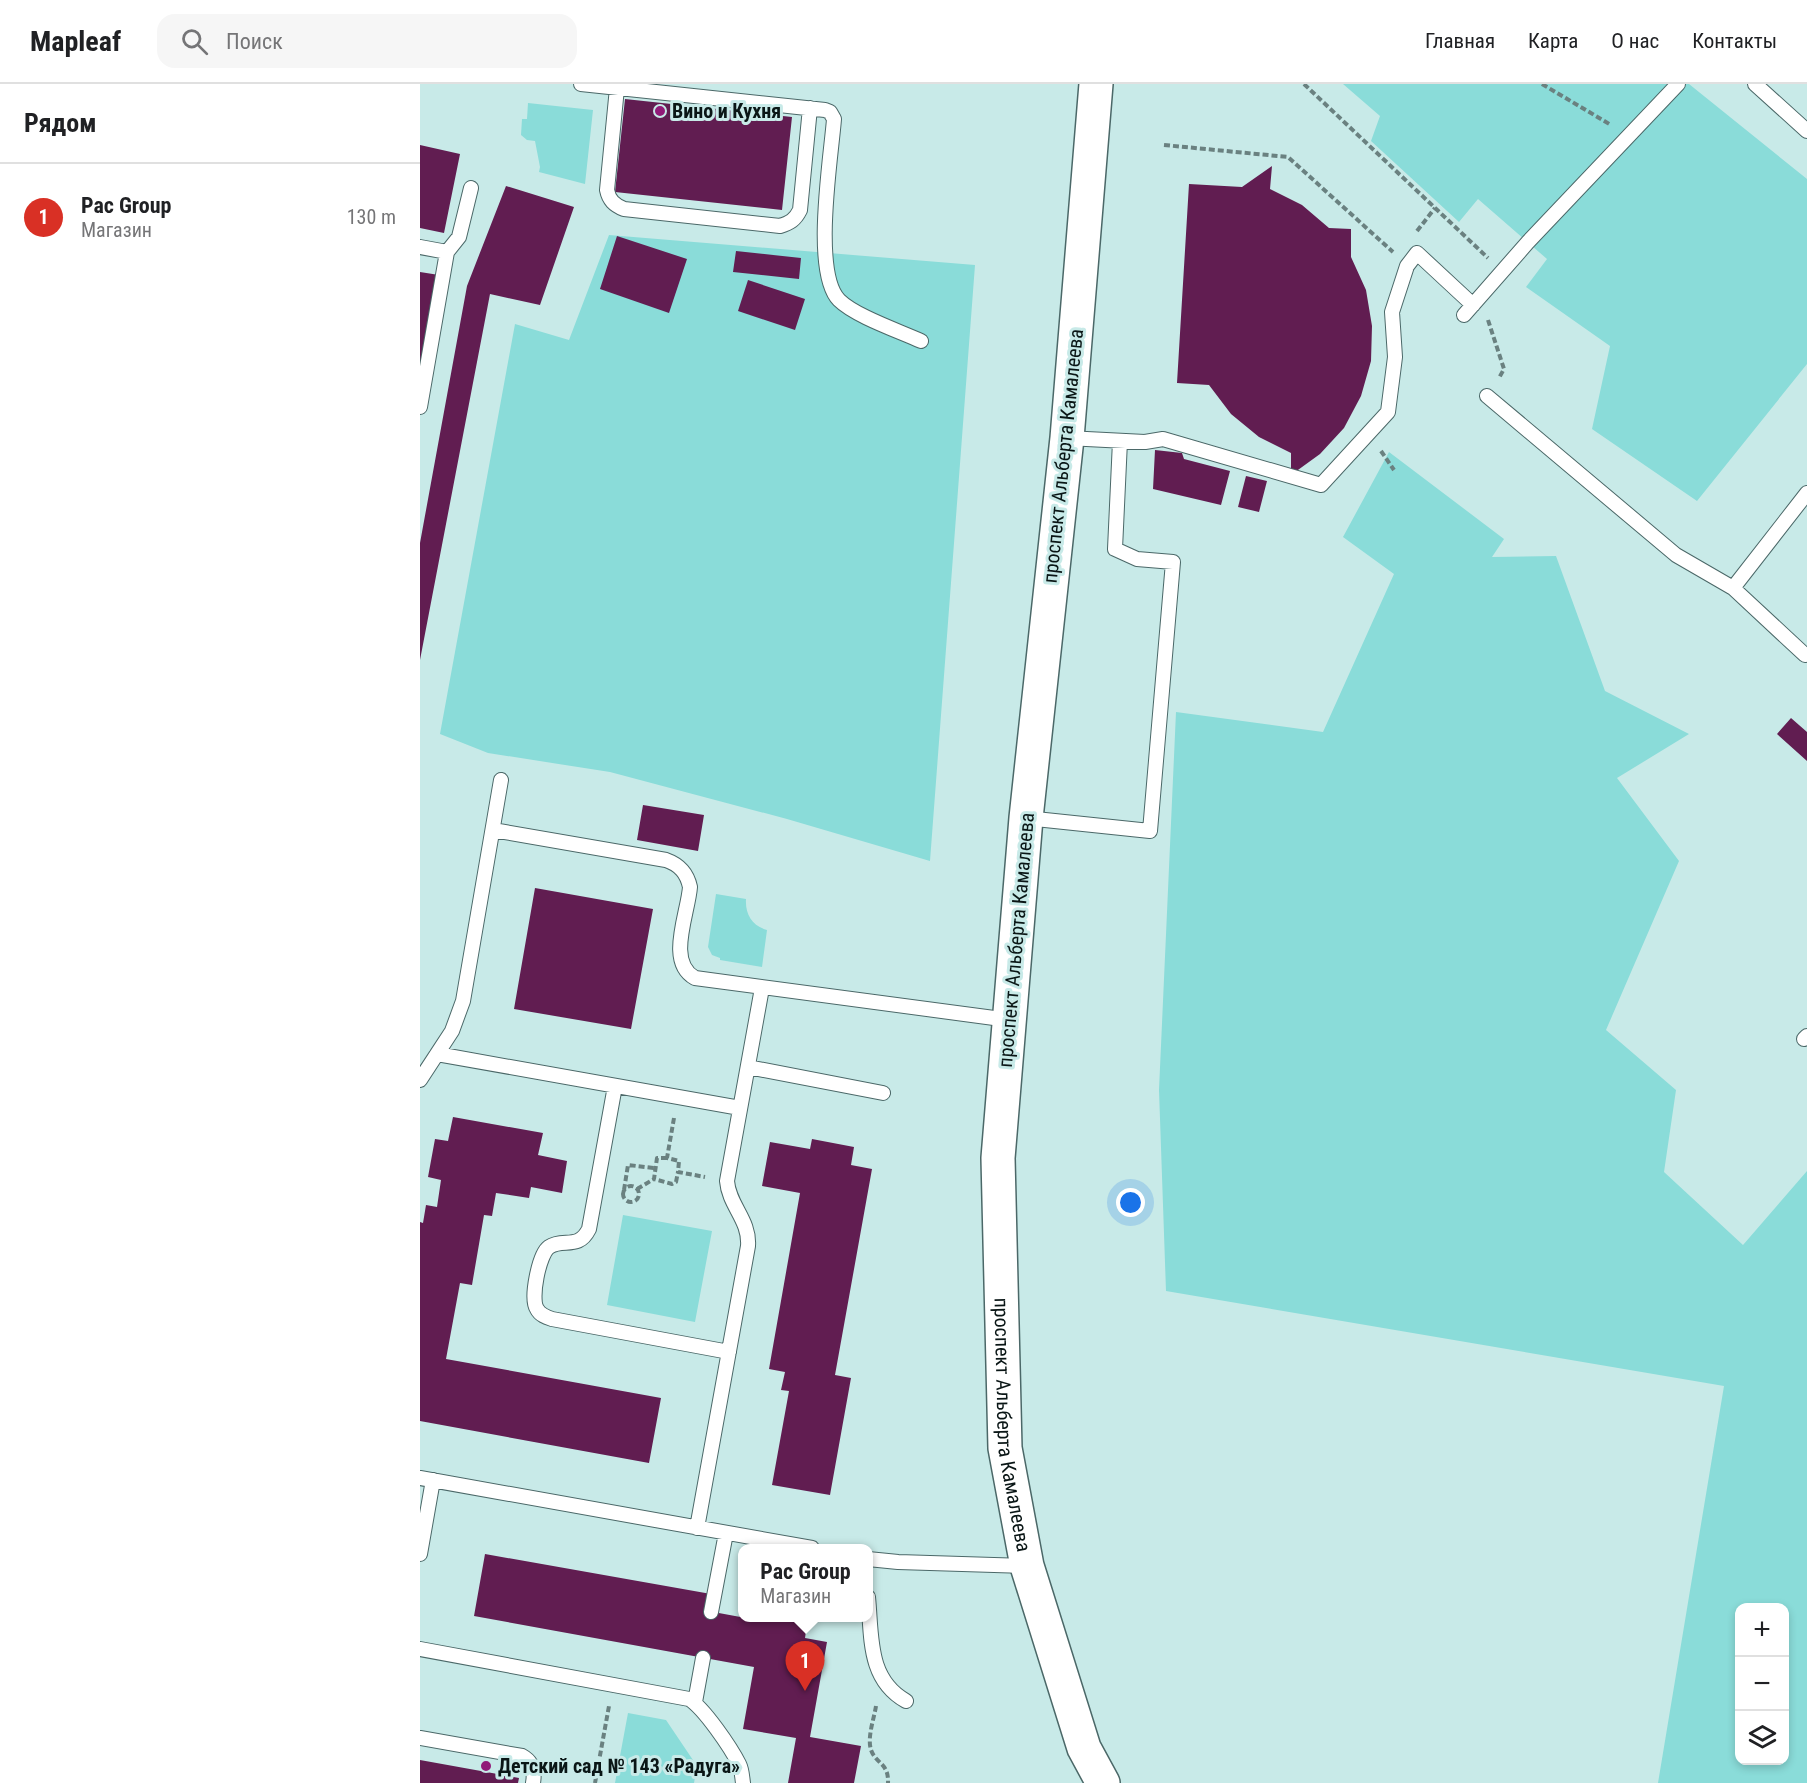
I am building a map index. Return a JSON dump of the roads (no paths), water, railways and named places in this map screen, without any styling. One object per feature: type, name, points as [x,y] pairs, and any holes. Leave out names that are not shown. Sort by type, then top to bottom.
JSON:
[{"type":"main road","name":"проспект Альберта Камалеева","points":[[1096,84],[1066,438],[1026,818],[998,1158],[1005,1448],[1028,1566],[1084,1748],[1103,1783]]},
{"type":"lane","points":[[581,84],[830,112],[834,119],[824,228],[829,283],[840,301],[858,312],[921,341]]},
{"type":"lane","points":[[1066,438],[1145,442],[1163,439],[1321,485],[1388,412],[1395,357],[1392,312],[1407,266],[1417,254],[1468,310],[1678,84]]},
{"type":"lane","points":[[1755,84],[1807,131]]},
{"type":"lane","points":[[617,88],[607,190],[616,206],[624,209],[780,226],[790,223],[800,210],[810,108]]},
{"type":"lane","points":[[420,407],[447,252],[459,237],[471,188]]},
{"type":"lane","points":[[420,247],[447,252]]},
{"type":"lane","points":[[1487,396],[1676,555],[1732,588],[1806,654]]},
{"type":"lane","points":[[1026,818],[1150,831],[1173,562],[1137,559],[1115,549],[1120,441]]},
{"type":"lane","points":[[1732,588],[1807,493]]},
{"type":"lane","points":[[420,1080],[452,1031],[463,1001],[501,780]]},
{"type":"lane","points":[[493,830],[674,863],[686,874],[690,887],[680,962],[691,976],[701,980],[1009,1020]]},
{"type":"lane","points":[[697,1528],[748,1237],[744,1220],[729,1196],[727,1181],[762,988]]},
{"type":"lane","points":[[437,1054],[740,1108]]},
{"type":"lane","points":[[748,1067],[883,1093]]},
{"type":"lane","points":[[615,1086],[589,1230],[578,1242],[554,1244],[541,1255],[534,1295],[536,1308],[545,1317],[552,1319],[729,1352]]},
{"type":"lane","points":[[420,1554],[427,1479],[789,1544]]},
{"type":"lane","points":[[711,1612],[726,1533]]},
{"type":"lane","points":[[873,1560],[1028,1566]]},
{"type":"lane","points":[[871,1622],[875,1662],[881,1679],[890,1690],[906,1701]]},
{"type":"lane","points":[[420,1649],[695,1702],[735,1758],[742,1773],[743,1783]]},
{"type":"lane","points":[[695,1702],[703,1658]]},
{"type":"lane","points":[[420,1738],[522,1756],[528,1759],[534,1769],[533,1783]]},
{"type":"place","name":"Вино и Кухня","points":[[660,111]]},
{"type":"place","name":"Pac Group","points":[[805,1691]]},
{"type":"place","name":"Детский сад № 143 «Радуга»","points":[[486,1766]]}]
